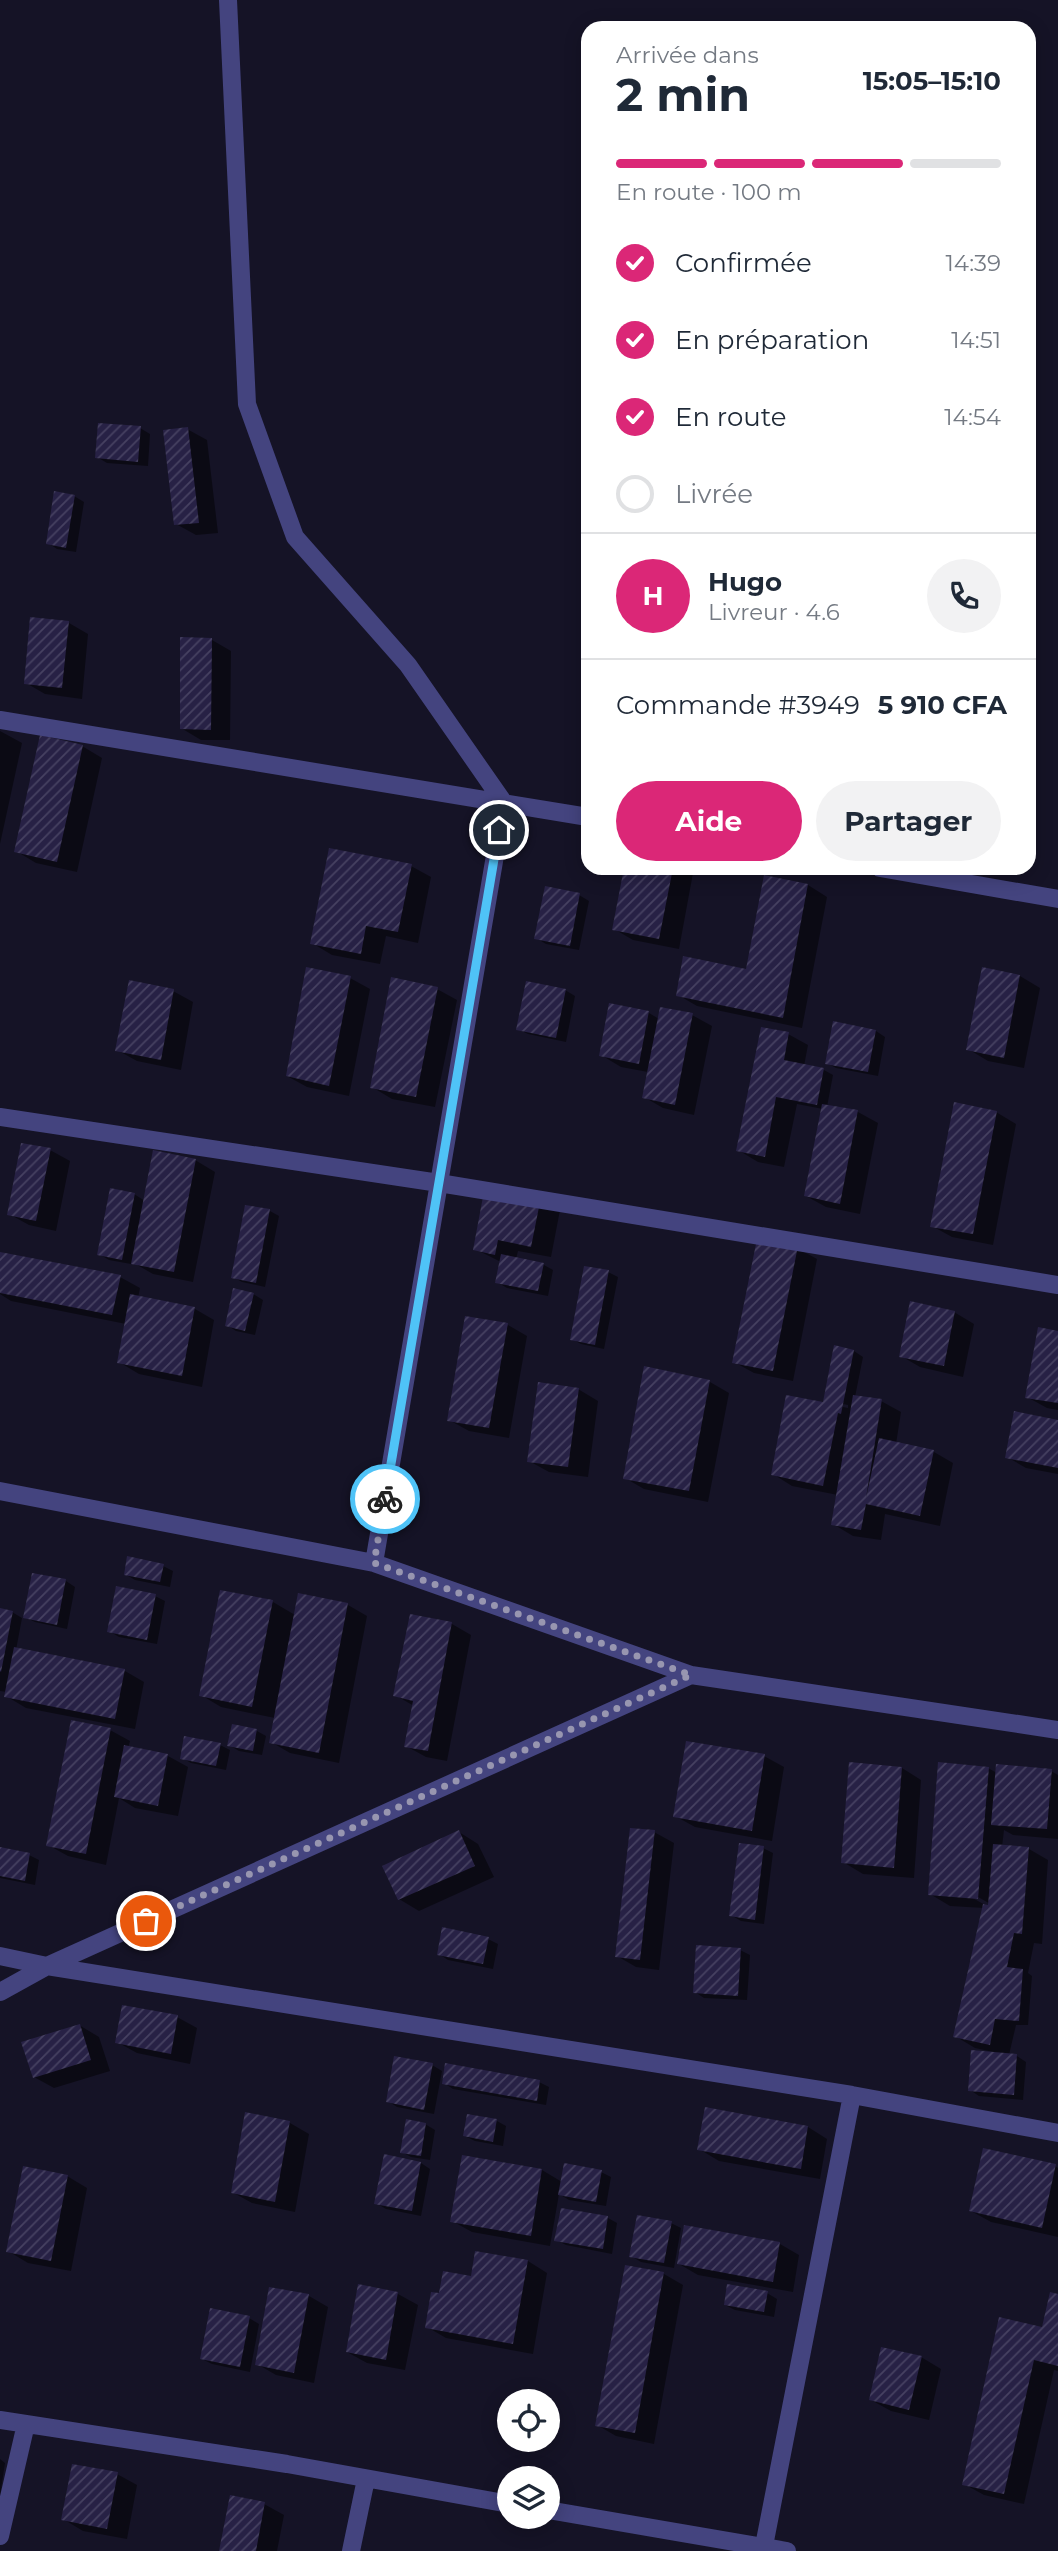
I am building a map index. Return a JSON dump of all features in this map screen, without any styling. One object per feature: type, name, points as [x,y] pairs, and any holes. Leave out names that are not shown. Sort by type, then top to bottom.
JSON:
[{"type":"street","points":[[228,0],[247,404],[295,537],[408,665],[504,803],[374,1563]]},
{"type":"street","points":[[0,720],[581,816]]},
{"type":"street","points":[[920,875],[1058,899]]},
{"type":"street","points":[[0,1117],[439,1183],[1058,1285]]},
{"type":"street","points":[[0,1491],[374,1563],[691,1675],[1058,1730]]},
{"type":"street","points":[[0,1992],[47,1966],[691,1675]]},
{"type":"street","points":[[0,1956],[47,1966],[852,2095],[1058,2133]]},
{"type":"street","points":[[764,2549],[852,2095]]},
{"type":"street","points":[[0,2420],[287,2464],[497,2502]]},
{"type":"street","points":[[0,2536],[26,2424]]},
{"type":"street","points":[[351,2551],[366,2479]]},
{"type":"street","points":[[560,2512],[787,2551]]},
{"type":"building","points":[[98,423],[141,426],[138,462],[95,458]]},
{"type":"building","points":[[188,427],[199,523],[174,525],[163,430]]},
{"type":"building","points":[[54,491],[75,495],[66,548],[46,544]]},
{"type":"building","points":[[30,617],[69,621],[62,688],[24,684]]},
{"type":"building","points":[[180,637],[212,638],[211,730],[180,729]]},
{"type":"building","points":[[40,735],[83,745],[57,862],[14,852]]},
{"type":"building","points":[[329,848],[412,864],[398,932],[366,926],[361,954],[310,944]]},
{"type":"building","points":[[623,875],[672,875],[659,939],[612,930]]},
{"type":"building","points":[[764,875],[808,884],[783,1018],[676,996],[683,956],[746,969]]},
{"type":"building","points":[[545,886],[580,893],[570,946],[534,939]]},
{"type":"building","points":[[306,967],[351,976],[329,1086],[286,1076]]},
{"type":"building","points":[[982,967],[1020,975],[1004,1058],[966,1050]]},
{"type":"building","points":[[391,977],[438,987],[416,1097],[370,1088]]},
{"type":"building","points":[[129,980],[174,989],[161,1060],[115,1051]]},
{"type":"building","points":[[526,981],[566,989],[556,1038],[516,1030]]},
{"type":"building","points":[[609,1003],[649,1011],[639,1064],[599,1056]]},
{"type":"building","points":[[660,1007],[693,1013],[675,1105],[642,1098]]},
{"type":"building","points":[[833,1021],[876,1030],[868,1072],[825,1064]]},
{"type":"building","points":[[761,1027],[789,1032],[784,1060],[824,1068],[817,1105],[776,1097],[765,1157],[736,1151]]},
{"type":"building","points":[[954,1102],[997,1111],[973,1234],[930,1227]]},
{"type":"building","points":[[822,1104],[858,1110],[840,1204],[804,1196]]},
{"type":"building","points":[[21,1143],[51,1148],[36,1221],[7,1215]]},
{"type":"building","points":[[153,1150],[196,1159],[174,1272],[131,1264]]},
{"type":"building","points":[[485,1186],[541,1197],[531,1247],[498,1240],[495,1255],[473,1250]]},
{"type":"building","points":[[110,1188],[135,1193],[122,1260],[97,1255]]},
{"type":"building","points":[[245,1205],[270,1209],[256,1283],[231,1278]]},
{"type":"building","points":[[757,1239],[798,1246],[773,1371],[732,1363]]},
{"type":"building","points":[[0,1252],[121,1275],[112,1315],[0,1293]]},
{"type":"building","points":[[501,1254],[544,1263],[538,1291],[495,1283]]},
{"type":"building","points":[[584,1266],[609,1270],[595,1345],[570,1340]]},
{"type":"building","points":[[233,1288],[254,1293],[245,1331],[225,1326]]},
{"type":"building","points":[[130,1294],[195,1307],[182,1376],[117,1363]]},
{"type":"building","points":[[910,1301],[955,1311],[944,1366],[899,1357]]},
{"type":"building","points":[[465,1316],[508,1323],[489,1428],[447,1421]]},
{"type":"building","points":[[1038,1327],[1058,1331],[1058,1403],[1025,1398]]},
{"type":"building","points":[[834,1345],[854,1350],[823,1486],[771,1475],[786,1395],[823,1402]]},
{"type":"building","points":[[644,1366],[710,1380],[689,1491],[623,1479]]},
{"type":"building","points":[[538,1382],[579,1388],[568,1467],[527,1462]]},
{"type":"building","points":[[853,1395],[882,1399],[866,1498],[879,1438],[934,1450],[920,1516],[866,1504],[861,1530],[831,1525]]},
{"type":"building","points":[[1014,1411],[1058,1420],[1058,1468],[1005,1458]]},
{"type":"building","points":[[127,1556],[164,1564],[160,1582],[124,1575]]},
{"type":"building","points":[[32,1573],[66,1579],[57,1625],[23,1618]]},
{"type":"building","points":[[116,1586],[156,1594],[147,1640],[107,1632]]},
{"type":"building","points":[[220,1590],[273,1600],[252,1707],[199,1696]]},
{"type":"building","points":[[298,1593],[348,1603],[319,1753],[269,1743]]},
{"type":"building","points":[[0,1608],[13,1611],[1,1672],[0,1671]]},
{"type":"building","points":[[410,1614],[452,1622],[428,1751],[404,1747],[413,1701],[393,1696]]},
{"type":"building","points":[[14,1647],[125,1669],[115,1719],[4,1697]]},
{"type":"building","points":[[71,1720],[111,1728],[86,1854],[46,1846]]},
{"type":"building","points":[[232,1724],[257,1729],[253,1751],[227,1746]]},
{"type":"building","points":[[184,1736],[221,1743],[216,1766],[180,1759]]},
{"type":"building","points":[[686,1741],[765,1754],[752,1831],[673,1817]]},
{"type":"building","points":[[124,1745],[168,1754],[158,1806],[114,1797]]},
{"type":"building","points":[[849,1762],[902,1767],[894,1868],[841,1863]]},
{"type":"building","points":[[938,1762],[989,1767],[978,1899],[928,1895]]},
{"type":"building","points":[[996,1764],[1052,1769],[1047,1829],[991,1825]]},
{"type":"building","points":[[630,1828],[655,1830],[640,1960],[615,1957]]},
{"type":"building","points":[[459,1830],[475,1866],[398,1900],[382,1866]]},
{"type":"building","points":[[739,1843],[764,1846],[755,1920],[729,1916]]},
{"type":"building","points":[[993,1844],[1029,1847],[1022,1934],[1014,1933],[1007,1967],[1023,1969],[1019,2021],[995,2019],[990,2045],[953,2037],[983,1904],[988,1905]]},
{"type":"building","points":[[0,1847],[30,1853],[25,1881],[0,1876]]},
{"type":"building","points":[[442,1927],[489,1937],[483,1964],[437,1955]]},
{"type":"building","points":[[696,1945],[741,1948],[738,1996],[693,1993]]},
{"type":"building","points":[[122,2005],[178,2015],[171,2054],[115,2043]]},
{"type":"building","points":[[80,2024],[91,2060],[33,2078],[21,2042]]},
{"type":"building","points":[[971,2050],[1017,2054],[1014,2095],[968,2091]]},
{"type":"building","points":[[394,2056],[433,2063],[424,2110],[386,2102]]},
{"type":"building","points":[[445,2063],[540,2080],[537,2101],[442,2084]]},
{"type":"building","points":[[705,2107],[808,2126],[801,2169],[697,2150]]},
{"type":"building","points":[[245,2112],[290,2121],[275,2202],[231,2193]]},
{"type":"building","points":[[467,2114],[497,2119],[493,2142],[463,2136]]},
{"type":"building","points":[[406,2119],[426,2123],[421,2156],[400,2153]]},
{"type":"building","points":[[983,2148],[1056,2164],[1042,2228],[969,2211]]},
{"type":"building","points":[[384,2154],[421,2162],[412,2211],[374,2204]]},
{"type":"building","points":[[462,2155],[542,2169],[531,2236],[450,2222]]},
{"type":"building","points":[[564,2163],[602,2170],[596,2202],[558,2195]]},
{"type":"building","points":[[23,2166],[68,2175],[51,2261],[6,2252]]},
{"type":"building","points":[[561,2208],[608,2216],[603,2249],[554,2241]]},
{"type":"building","points":[[637,2215],[672,2221],[664,2263],[629,2257]]},
{"type":"building","points":[[684,2225],[780,2242],[773,2282],[677,2264]]},
{"type":"building","points":[[475,2251],[528,2260],[513,2344],[425,2328],[431,2292],[439,2293],[443,2271],[471,2276]]},
{"type":"building","points":[[625,2265],[664,2272],[635,2433],[595,2426]]},
{"type":"building","points":[[358,2284],[398,2292],[386,2360],[346,2352]]},
{"type":"building","points":[[727,2284],[768,2291],[764,2312],[724,2305]]},
{"type":"building","points":[[269,2287],[309,2294],[294,2373],[255,2365]]},
{"type":"building","points":[[1050,2292],[1058,2294],[1058,2366],[1034,2360],[1004,2494],[962,2485],[999,2317],[1042,2327]]},
{"type":"building","points":[[210,2308],[250,2316],[240,2367],[200,2359]]},
{"type":"building","points":[[881,2347],[922,2356],[909,2410],[869,2400]]},
{"type":"building","points":[[72,2464],[118,2472],[107,2529],[61,2520]]},
{"type":"building","points":[[230,2495],[265,2502],[256,2551],[219,2551]]},
{"type":"way so far","points":[[146,1921],[691,1675],[374,1563],[385,1499]]},
{"type":"route","points":[[385,1499],[499,830]]}]
